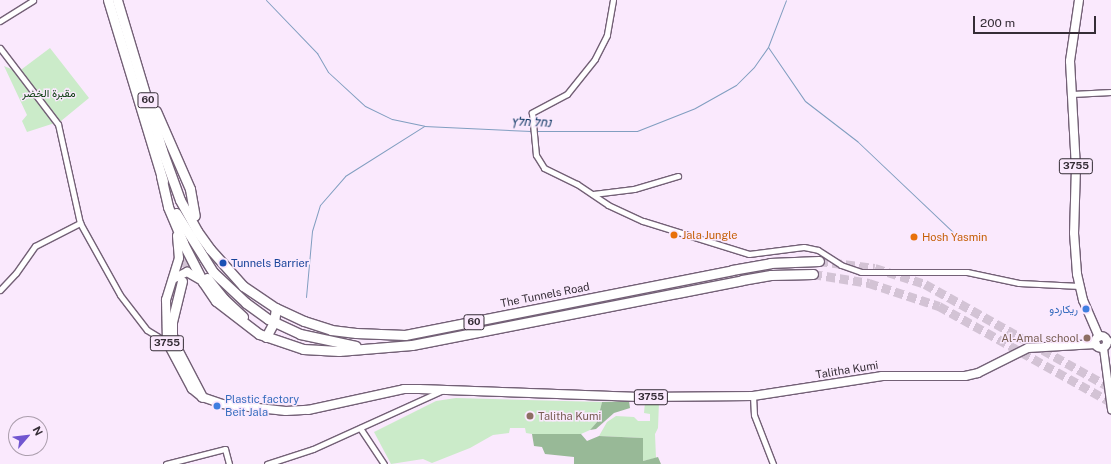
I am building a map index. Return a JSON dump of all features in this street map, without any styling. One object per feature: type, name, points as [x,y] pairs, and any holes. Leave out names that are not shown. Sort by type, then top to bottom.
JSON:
[{"type":"highway","name":"60","points":[[108,0],[168,203],[183,243],[203,282],[224,308],[240,322],[272,324],[308,336],[366,348]]},
{"type":"highway","name":"60","points":[[117,0],[134,52],[162,150],[180,200],[213,263],[272,324]]},
{"type":"highway","points":[[134,52],[169,144],[190,189],[195,216]]},
{"type":"highway","name":"60","points":[[161,176],[188,235],[213,272],[246,304],[272,324]]},
{"type":"highway","name":"60","points":[[168,203],[200,262],[210,275],[242,308],[307,344],[351,350],[366,348],[393,348],[451,338],[771,275],[813,274]]},
{"type":"highway","name":"The Tunnels Road","points":[[272,324],[295,327],[320,333],[381,336],[442,328],[770,263],[819,261]]},
{"type":"highway","points":[[182,281],[172,322],[172,335],[176,347],[202,397]]},
{"type":"main road","name":"3755","points":[[1079,0],[1071,46],[1076,175],[1074,233],[1083,300],[1103,342]]},
{"type":"main road","name":"3755","points":[[168,203],[180,250],[172,280]]},
{"type":"main road","points":[[172,280],[187,272],[194,274],[203,282]]},
{"type":"main road","name":"Talitha Kumi","points":[[172,280],[166,300],[167,342],[188,383],[202,397],[222,404],[286,411],[308,410],[404,389],[444,389],[640,397],[753,396],[882,376],[965,376],[978,373],[1028,348],[1103,342]]},
{"type":"street","points":[[0,21],[33,0]]},
{"type":"street","points":[[613,0],[607,35],[595,60],[567,94],[532,113],[534,144],[540,164],[551,172],[593,194],[608,205],[656,226],[691,235],[749,254],[804,247],[818,250],[841,265],[861,272],[967,272],[1014,282],[1080,286]]},
{"type":"street","points":[[0,48],[58,124],[80,223],[120,295],[136,317],[153,335],[167,342]]},
{"type":"street","points":[[1072,94],[1111,92]]},
{"type":"street","points":[[593,194],[634,189],[678,176]]},
{"type":"street","points":[[0,290],[16,273],[36,246],[80,223]]},
{"type":"street","points":[[1103,342],[1111,409]]},
{"type":"street","points":[[267,464],[313,449],[444,389]]},
{"type":"street","points":[[753,396],[754,415],[773,464]]},
{"type":"street","points":[[360,428],[384,464]]},
{"type":"street","points":[[166,464],[225,449],[229,464]]},
{"type":"green space","name":"مقبرة الخضر","points":[[50,48],[89,98],[61,121],[27,132],[22,121],[27,115],[4,66],[18,72]]},
{"type":"green space","points":[[456,398],[602,402],[597,422],[590,430],[581,434],[532,434],[526,433],[525,428],[510,428],[509,433],[493,435],[470,448],[432,463],[423,459],[391,464],[374,432],[436,401]]},
{"type":"green space","points":[[629,401],[630,408],[614,413],[596,429],[590,430],[597,422],[602,402]]},
{"type":"green space","points":[[645,402],[659,402],[658,428],[655,434],[656,458],[643,461],[643,438],[599,436],[607,422],[616,416],[634,417],[638,421],[650,421],[650,414],[644,413]]},
{"type":"green space","points":[[532,434],[581,434],[587,441],[599,436],[643,438],[643,461],[658,457],[661,464],[574,464],[574,457],[545,454],[542,447],[534,446]]},
{"type":"waterway","name":"נחל חלץ","points":[[266,0],[317,53],[328,72],[365,106],[392,119],[424,126],[531,131]]},
{"type":"waterway","name":"נחל חלץ","points":[[536,131],[637,131],[695,108],[736,85],[754,67],[768,47],[786,0]]},
{"type":"waterway","points":[[768,47],[805,101],[857,141],[953,232]]},
{"type":"waterway","points":[[306,297],[312,231],[320,205],[345,176],[424,126]]},
{"type":"tunnel","points":[[183,280],[194,234]]},
{"type":"tunnel","points":[[819,261],[875,268],[925,284],[1111,388]]},
{"type":"tunnel","points":[[813,274],[869,283],[939,306],[1111,402]]},
{"type":"place","name":"Jala Jungle","points":[[674,235]]},
{"type":"place","name":"Hosh Yasmin","points":[[914,237]]},
{"type":"place","name":"Tunnels Barrier","points":[[223,263]]},
{"type":"place","name":"ريكاردو","points":[[1086,309]]},
{"type":"place","name":"Al-Amal school","points":[[1087,338]]},
{"type":"place","name":"Plastic factory Beit Jala","points":[[217,406]]},
{"type":"place","name":"Talitha Kumi","points":[[530,416]]}]
